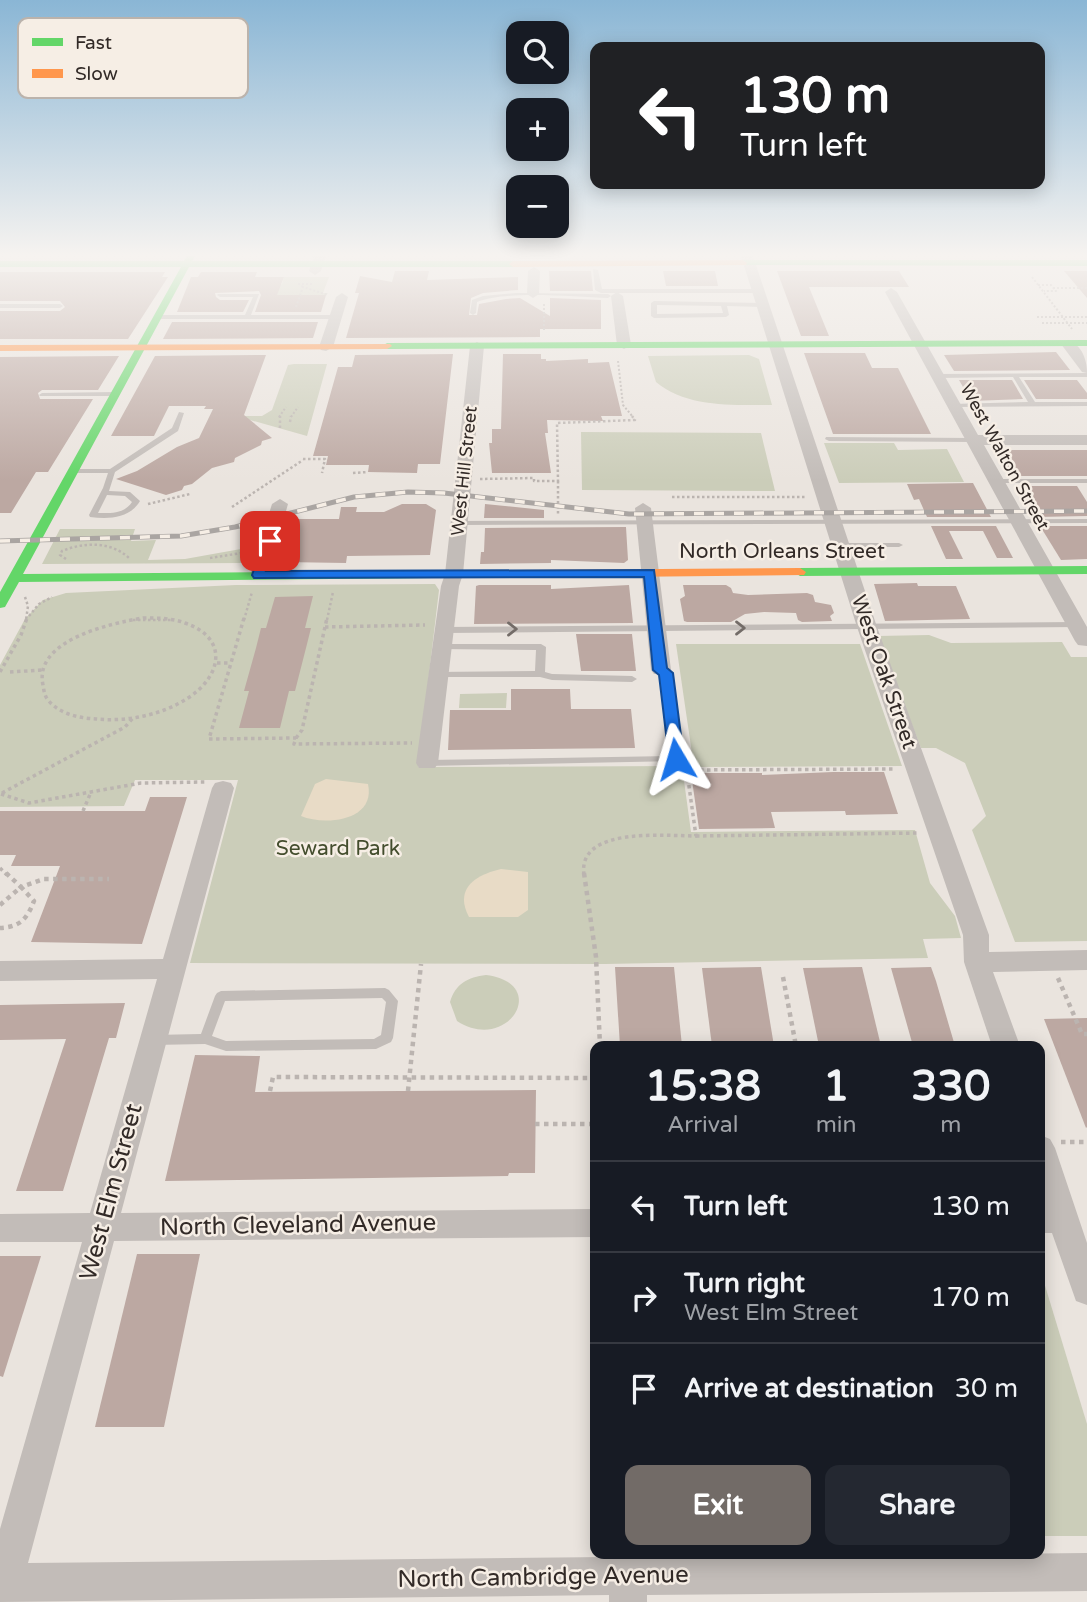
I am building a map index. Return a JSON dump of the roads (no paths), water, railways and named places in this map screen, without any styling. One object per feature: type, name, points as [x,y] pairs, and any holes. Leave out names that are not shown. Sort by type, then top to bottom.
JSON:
[{"type":"main road","points":[[0,604],[150,331]]},
{"type":"main road","points":[[0,348],[477,346],[621,350],[1078,341]]},
{"type":"main road","name":"North Orleans Street","points":[[14,578],[256,581],[454,574],[1087,570]]},
{"type":"street","points":[[326,346],[331,331]]},
{"type":"street","points":[[620,331],[621,350]]},
{"type":"street","name":"West Oak Street","points":[[771,331],[867,627],[976,935],[977,962],[1004,1041]]},
{"type":"street","name":"West Walton Street","points":[[913,331],[1086,641]]},
{"type":"street","points":[[1078,341],[1087,369]]},
{"type":"street","name":"West Hill Street","points":[[427,763],[438,674],[437,634],[454,574],[477,346]]},
{"type":"street","points":[[973,440],[1087,440]]},
{"type":"street","points":[[256,581],[280,504]]},
{"type":"street","points":[[644,516],[660,670]]},
{"type":"street","name":"West Elm Street","points":[[1,1587],[223,788]]},
{"type":"street","points":[[977,962],[1087,960]]},
{"type":"street","points":[[0,971],[172,969]]},
{"type":"street","points":[[1049,1145],[1051,1218],[1087,1290]]},
{"type":"street","name":"North Cleveland Avenue","points":[[0,1228],[590,1223]]},
{"type":"street","name":"North Cambridge Avenue","points":[[1,1587],[159,1591],[627,1577],[1087,1572]]},
{"type":"lane","points":[[937,376],[1087,375]]},
{"type":"lane","points":[[1015,376],[1033,405]]},
{"type":"lane","points":[[43,395],[115,394]]},
{"type":"lane","points":[[954,405],[1087,404]]},
{"type":"lane","points":[[73,471],[112,471],[175,429],[181,413]]},
{"type":"lane","points":[[829,439],[973,440]]},
{"type":"lane","points":[[105,493],[127,494],[136,501],[131,509],[123,513],[93,515],[105,493],[112,471]]},
{"type":"lane","points":[[996,481],[1087,481]]},
{"type":"lane","points":[[459,523],[558,523],[644,516],[834,523],[1087,521]]},
{"type":"lane","points":[[841,545],[900,545]]},
{"type":"lane","points":[[437,634],[655,628],[1076,625]]},
{"type":"lane","points":[[437,634],[541,648],[540,674]]},
{"type":"lane","points":[[427,763],[682,759],[666,673],[660,670]]},
{"type":"lane","points":[[438,674],[540,674],[552,677],[632,679]]},
{"type":"lane","points":[[153,1040],[205,1039],[226,1046],[376,1044],[387,1038],[392,1001],[385,993],[221,996],[205,1039]]},
{"type":"railway","points":[[0,541],[181,536],[235,527],[354,497],[408,492],[444,493],[629,514],[1087,511]]},
{"type":"park label","name":"Seward Park","points":[[338,848]]}]
